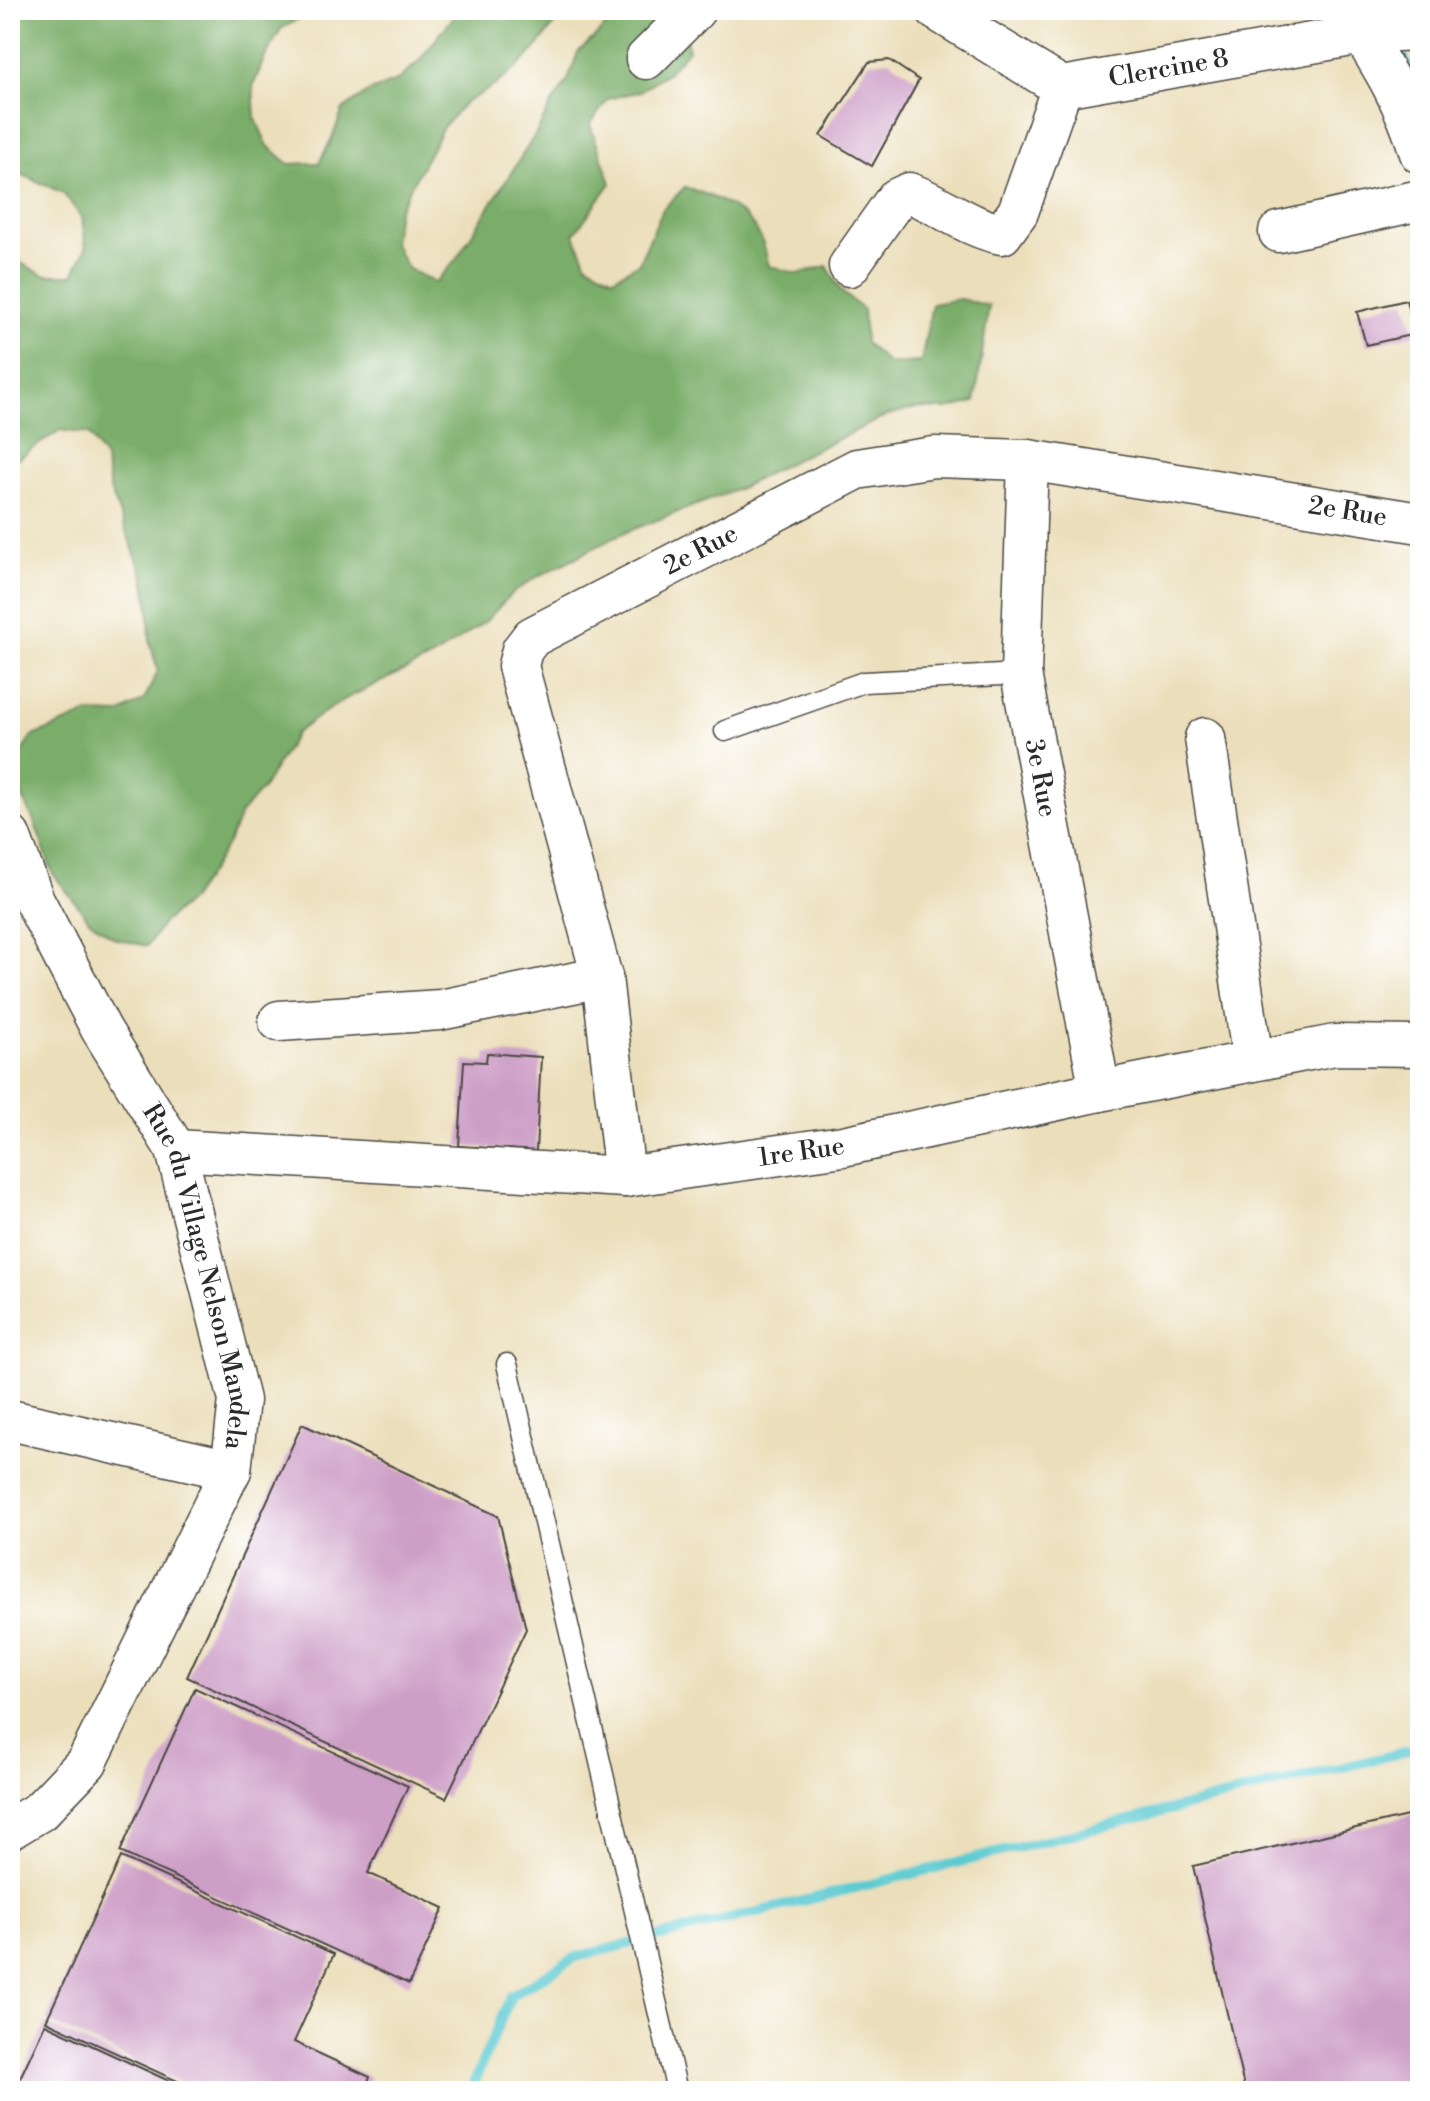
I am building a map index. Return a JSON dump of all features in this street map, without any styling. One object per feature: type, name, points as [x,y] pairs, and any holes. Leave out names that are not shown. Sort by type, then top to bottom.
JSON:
[{"type":"street","points":[[646,59],[695,10]]},
{"type":"street","points":[[849,266],[896,199],[909,193],[985,231],[1002,234],[1018,212],[1062,87],[936,10]]},
{"type":"street","points":[[1383,27],[1392,86],[1420,153]]},
{"type":"street","name":"Clercine 8","points":[[1062,87],[1383,27]]},
{"type":"street","points":[[1279,232],[1420,200]]},
{"type":"street","name":"2e Rue","points":[[625,1177],[602,977],[518,666],[522,650],[532,637],[857,469],[934,457],[1028,460],[1420,523]]},
{"type":"street","name":"3e Rue","points":[[1028,460],[1021,674],[1100,1091]]},
{"type":"street","points":[[1205,738],[1253,1061]]},
{"type":"street","name":"Rue du Village Nelson Mandela","points":[[10,836],[34,900],[101,1029],[176,1150],[239,1400],[231,1470],[87,1762],[40,1811],[10,1829]]},
{"type":"street","points":[[279,1021],[440,1010],[602,977]]},
{"type":"street","name":"1re Rue","points":[[176,1150],[625,1177],[843,1146],[1335,1045],[1420,1046]]},
{"type":"street","points":[[10,1420],[231,1470]]},
{"type":"lane","points":[[725,731],[864,682],[1021,674]]},
{"type":"lane","points":[[507,1364],[677,2091]]},
{"type":"green space","points":[[10,10],[347,10],[340,14],[307,14],[281,29],[253,86],[255,117],[267,145],[289,164],[319,163],[343,110],[368,92],[397,81],[418,62],[459,10],[564,10],[520,65],[494,86],[465,103],[443,127],[398,210],[393,242],[407,268],[435,283],[455,261],[537,132],[568,80],[578,52],[619,10],[651,11],[679,20],[689,49],[667,73],[640,91],[608,99],[590,125],[611,183],[574,234],[587,264],[613,278],[639,263],[663,209],[685,187],[727,204],[745,217],[761,238],[769,266],[798,274],[827,266],[841,291],[863,310],[865,343],[889,364],[921,362],[932,304],[960,299],[989,306],[975,402],[947,409],[917,408],[889,415],[740,488],[621,534],[535,578],[510,595],[486,621],[433,657],[349,697],[296,733],[263,788],[241,813],[228,843],[191,899],[164,922],[147,946],[116,939],[90,921],[53,874],[20,792],[16,762],[31,737],[89,713],[119,714],[144,700],[158,671],[150,642],[144,577],[110,490],[105,459],[89,434],[60,430],[10,464],[10,257],[43,275],[73,275],[86,248],[82,218],[63,193],[10,169]]},
{"type":"building","points":[[889,60],[919,80],[872,166],[821,136],[869,62]]},
{"type":"building","points":[[1406,300],[1415,334],[1366,345],[1357,312]]},
{"type":"building","points":[[487,1053],[541,1057],[536,1151],[459,1146],[464,1061],[486,1062]]},
{"type":"building","points":[[302,1424],[498,1516],[526,1629],[446,1798],[187,1677]]},
{"type":"building","points":[[195,1688],[408,1786],[368,1873],[444,1908],[409,1984],[120,1852]]},
{"type":"building","points":[[1420,1813],[1420,2091],[1245,2091],[1193,1866]]},
{"type":"building","points":[[121,1857],[334,1954],[294,2042],[370,2077],[364,2091],[199,2091],[46,2021]]},
{"type":"building","points":[[45,2024],[191,2091],[14,2091]]},
{"type":"waterway","points":[[1395,40],[1420,91]]},
{"type":"waterway","points":[[470,2091],[511,1996],[576,1957],[1420,1748]]}]
